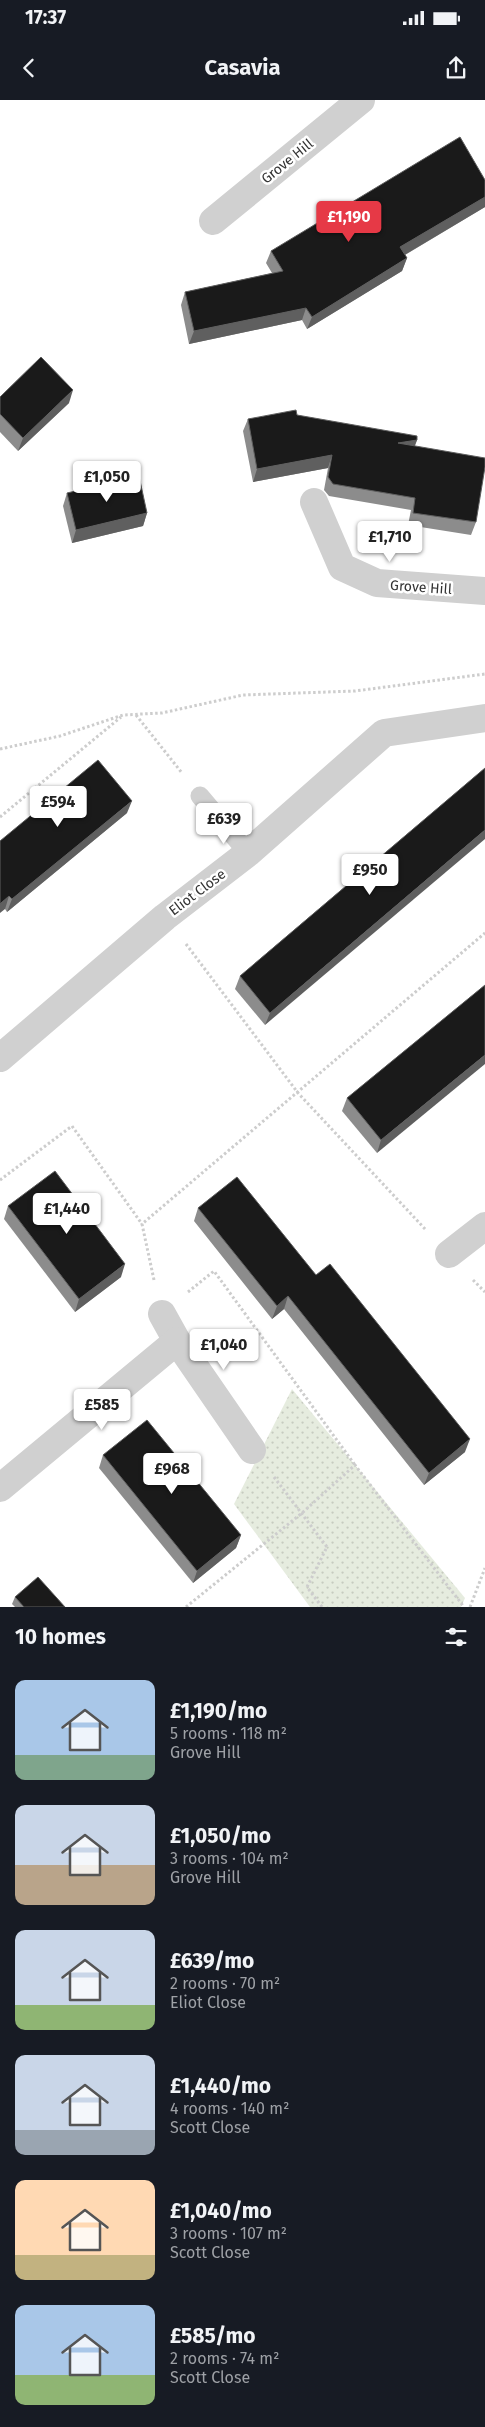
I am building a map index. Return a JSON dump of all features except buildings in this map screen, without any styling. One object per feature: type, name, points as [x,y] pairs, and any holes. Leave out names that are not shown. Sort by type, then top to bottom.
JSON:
[{"type":"street","name":"Grove Hill","points":[[213,221],[361,100]]},
{"type":"street","name":"Grove Hill","points":[[314,502],[342,568],[376,583],[485,591]]},
{"type":"street","name":"Eliot Close","points":[[0,1058],[165,917],[248,854],[384,733],[485,718]]},
{"type":"street","points":[[449,1254],[485,1226]]},
{"type":"street","points":[[162,1314],[177,1341],[252,1450]]},
{"type":"street","points":[[0,1488],[177,1341]]},
{"type":"lane","points":[[200,796],[248,854]]},
{"type":"path","points":[[0,750],[60,736],[123,715],[162,713],[243,696],[355,690],[485,674]]},
{"type":"path","points":[[136,714],[200,796]]},
{"type":"path","points":[[0,818],[123,715]]},
{"type":"path","points":[[165,917],[298,1093],[485,1292]]},
{"type":"path","points":[[142,1224],[485,933]]},
{"type":"path","points":[[0,1180],[72,1126],[142,1224],[162,1314],[214,1271],[355,1465],[464,1607]]},
{"type":"path","points":[[252,1450],[302,1512],[326,1547],[307,1587],[322,1607]]},
{"type":"path","points":[[186,1607],[302,1512],[355,1465]]},
{"type":"path","points":[[470,1607],[485,1568]]},
{"type":"shaded area","points":[[292,1389],[465,1598],[461,1607],[310,1607],[234,1504]]}]
